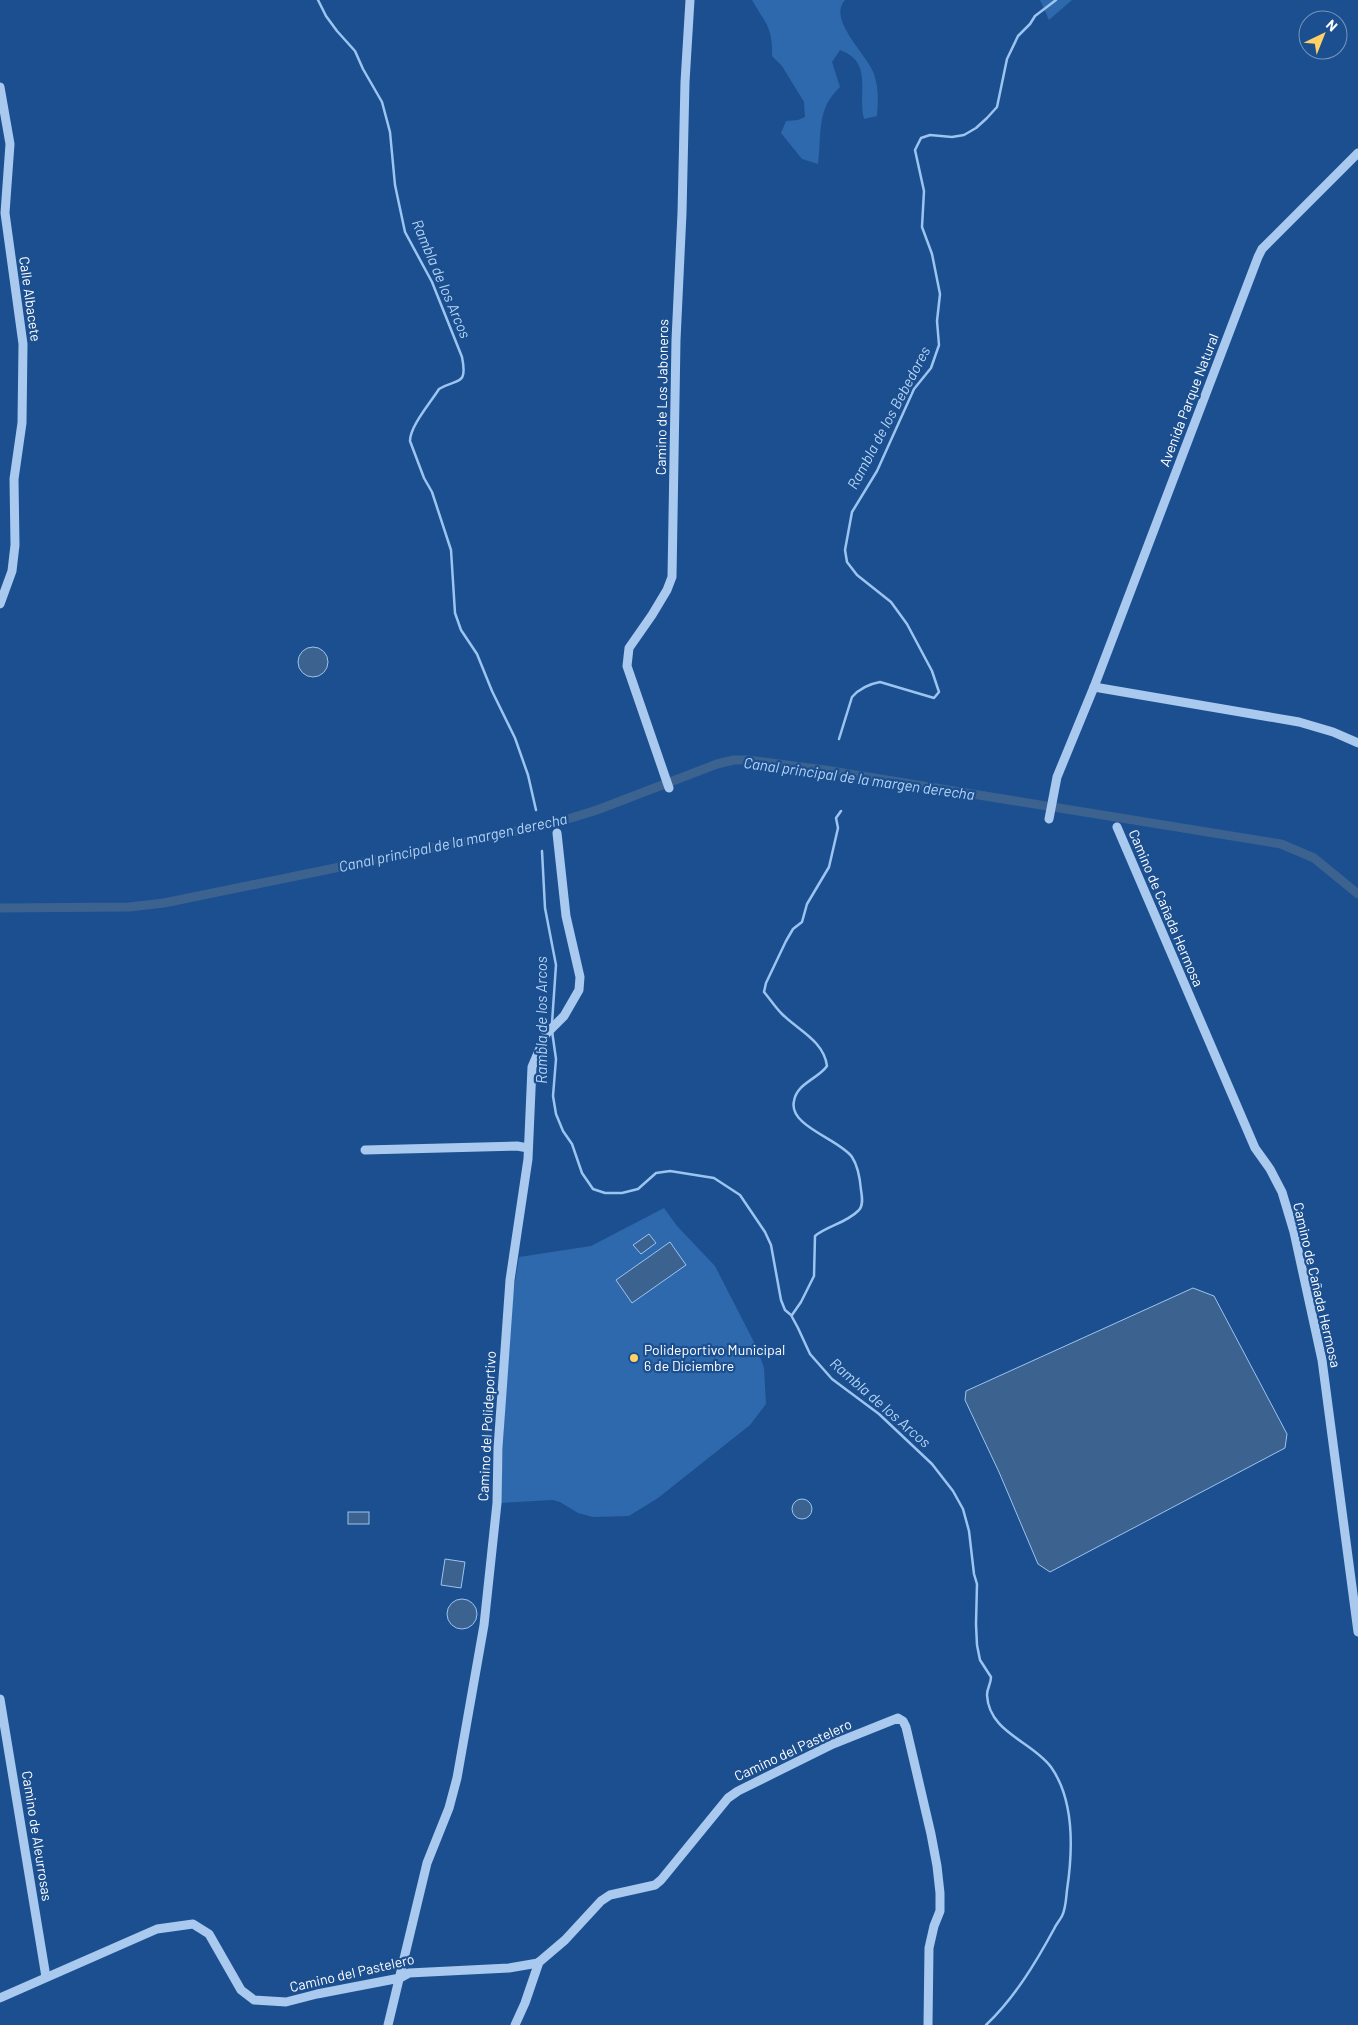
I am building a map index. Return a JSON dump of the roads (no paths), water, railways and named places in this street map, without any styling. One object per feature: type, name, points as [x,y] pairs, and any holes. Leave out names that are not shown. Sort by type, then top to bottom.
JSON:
[{"type":"street","name":"Camino de Los Jaboneros","points":[[669,788],[627,666],[629,648],[667,590],[672,577],[676,340],[682,213],[685,82],[690,0]]},
{"type":"street","name":"Calle Albacete","points":[[0,87],[10,144],[5,213],[23,344],[22,424],[14,479],[12,571],[0,604]]},
{"type":"street","name":"Avenida Parque Natural","points":[[1049,817],[1057,777],[1094,687],[1258,257],[1262,249],[1358,153]]},
{"type":"street","points":[[1094,687],[1299,722],[1333,732],[1358,743]]},
{"type":"street","name":"Camino de Cañada Hermosa","points":[[1116,827],[1255,1148],[1270,1169],[1282,1192],[1294,1232],[1322,1360],[1358,1632]]},
{"type":"street","name":"Camino del Polideportivo","points":[[388,2025],[426,1863],[449,1808],[457,1778],[462,1740],[484,1625],[497,1503],[498,1448],[510,1280],[528,1148],[531,1118],[531,1078],[534,1062],[546,1034],[564,1016],[580,990],[580,977],[566,916],[557,833]]},
{"type":"street","points":[[365,1150],[518,1146],[528,1148]]},
{"type":"street","name":"Camino de Aleurrosas","points":[[0,1699],[46,1977]]},
{"type":"street","name":"Camino del Pastelero","points":[[0,1998],[157,1930],[193,1924],[209,1934],[241,1990],[254,2000],[286,2002],[400,1978],[409,1973],[509,1968],[539,1962],[549,1955],[601,1901],[610,1895],[656,1884],[661,1880],[728,1798],[738,1791],[833,1744],[898,1718],[903,1721],[906,1727],[938,1866],[940,1912],[934,1926],[929,1948],[928,2025]]},
{"type":"street","points":[[515,2025],[528,1996],[539,1962]]},
{"type":"waterway","name":"Rambla de los Arcos","points":[[318,0],[326,16],[355,51],[382,102],[390,132],[395,185],[405,232],[432,282],[462,357],[462,377],[439,389],[413,428],[410,441],[424,478],[432,492],[451,550],[455,613],[461,630],[477,654],[492,691],[515,738],[528,775],[536,810]]},
{"type":"waterway","name":"Rambla de los Bebedores","points":[[839,739],[852,697],[868,686],[880,682],[934,698],[939,692],[932,671],[907,624],[891,602],[857,575],[847,562],[845,550],[852,512],[877,471],[914,389],[931,368],[939,345],[937,321],[940,294],[932,254],[922,227],[924,191],[915,150],[921,138],[930,135],[952,137],[964,135],[976,128],[987,118],[997,107],[1007,59],[1018,36],[1035,16],[1056,0]]},
{"type":"waterway","name":"Canal principal de la margen derecha","points":[[0,908],[129,907],[164,903],[555,823],[597,810],[717,764],[734,760],[748,760],[825,770],[1281,844],[1314,858],[1358,894]]},
{"type":"waterway","name":"Rambla de los Bebedores","points":[[792,1315],[814,1276],[815,1236],[853,1215],[860,1209],[862,1198],[858,1172],[852,1157],[846,1150],[806,1125],[794,1110],[794,1101],[799,1090],[827,1066],[825,1057],[816,1043],[788,1020],[764,992],[766,983],[786,941],[793,929],[802,922],[807,904],[829,867],[838,828],[836,818],[841,811]]},
{"type":"waterway","name":"Rambla de los Arcos","points":[[542,851],[545,908],[556,965],[552,1023]]},
{"type":"waterway","name":"Rambla de los Arcos","points":[[552,1031],[556,1059],[553,1096],[556,1114],[563,1131],[572,1144],[582,1173],[593,1189],[605,1193],[622,1193],[638,1189],[656,1173],[670,1171],[714,1178],[740,1195],[765,1232],[771,1245],[781,1300],[785,1310],[791,1315],[798,1328],[810,1354],[832,1379],[879,1414],[932,1464],[953,1491],[963,1509],[969,1531],[977,1584],[977,1645],[980,1660],[991,1677],[987,1695],[990,1708],[995,1719],[1003,1728],[1043,1758],[1059,1780],[1068,1810],[1071,1842],[1066,1903],[1061,1918],[1024,1980],[986,2025]]},
{"type":"place","name":"Polideportivo Municipal 6 de Diciembre","points":[[634,1358]]}]
